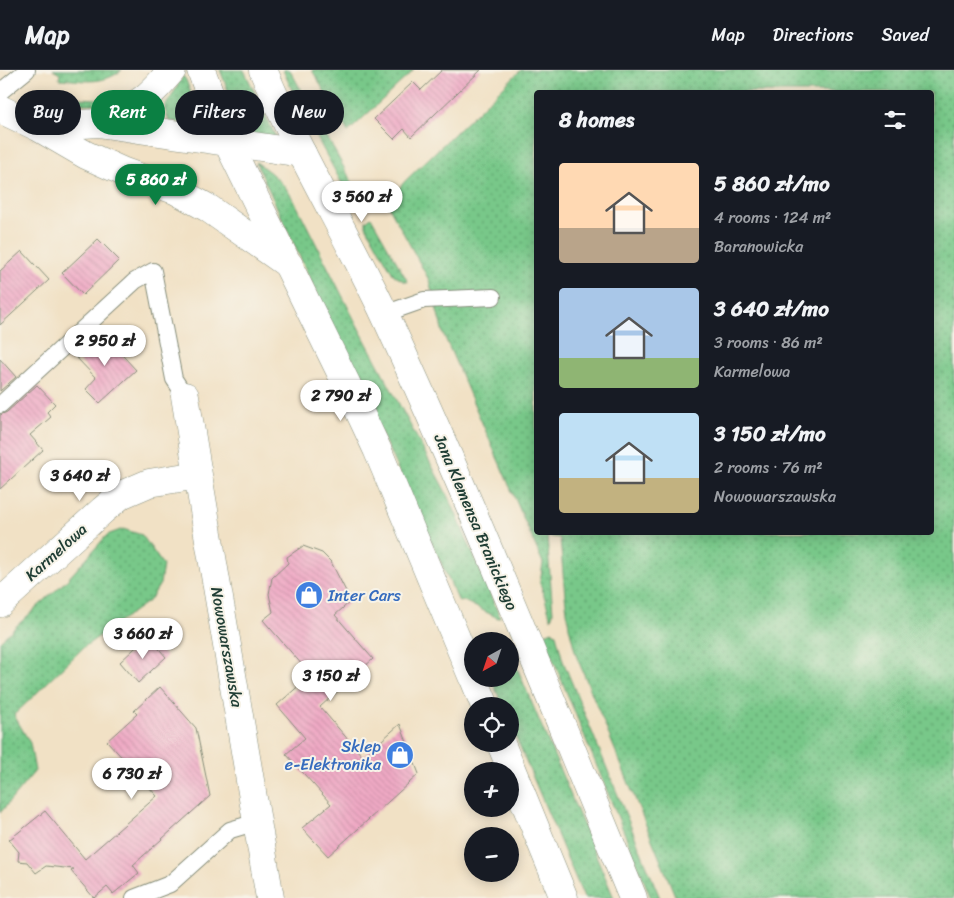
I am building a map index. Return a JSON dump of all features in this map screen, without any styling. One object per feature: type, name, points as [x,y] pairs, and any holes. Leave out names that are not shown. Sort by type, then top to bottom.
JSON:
[{"type":"main road","points":[[154,90],[172,70]]},
{"type":"main road","points":[[201,70],[228,143],[377,449],[464,656]]},
{"type":"main road","points":[[263,70],[302,153],[384,314]]},
{"type":"main road","points":[[0,109],[15,116]]},
{"type":"main road","points":[[165,133],[302,153]]},
{"type":"main road","points":[[52,135],[86,155],[124,172],[174,190],[208,208],[288,265]]},
{"type":"main road","name":"Jana Klemensa Branickiego","points":[[384,314],[462,488],[633,898]]},
{"type":"main road","name":"Nowowarszawska","points":[[185,396],[270,898]]},
{"type":"main road","name":"Karmelowa","points":[[0,603],[121,495],[149,483],[198,475]]},
{"type":"main road","points":[[504,752],[564,898]]},
{"type":"lane","points":[[0,92],[27,70]]},
{"type":"lane","points":[[0,405],[135,281],[153,271],[174,379],[185,396]]},
{"type":"lane","points":[[384,314],[424,300],[493,297]]},
{"type":"lane","points":[[134,898],[170,884],[230,830],[257,822]]},
{"type":"green space","points":[[53,70],[122,70],[107,78],[84,81],[59,79],[60,74]]},
{"type":"green space","points":[[220,70],[244,70],[253,90],[228,90]]},
{"type":"green space","points":[[283,70],[290,70],[301,90],[292,90]]},
{"type":"green space","points":[[312,70],[414,70],[348,132],[344,125],[344,90],[324,90]]},
{"type":"green space","points":[[521,70],[954,70],[954,898],[676,898],[576,655],[569,627],[560,538],[547,536],[553,613],[551,619],[540,582],[543,563],[443,333],[429,280],[387,203],[405,181]]},
{"type":"green space","points":[[183,76],[190,90],[175,90]]},
{"type":"green space","points":[[175,91],[175,122],[169,121],[165,110],[165,106]]},
{"type":"green space","points":[[81,98],[91,99],[91,104],[81,104]]},
{"type":"green space","points":[[264,112],[274,135],[279,144],[255,135],[264,135]]},
{"type":"green space","points":[[316,135],[326,135],[363,202],[358,206],[353,204]]},
{"type":"green space","points":[[256,162],[280,181],[297,206],[354,319],[450,500],[500,617],[498,618],[464,601],[459,602]]},
{"type":"green space","points":[[371,217],[408,282],[393,274],[366,226],[366,221]]},
{"type":"green space","points":[[123,529],[142,535],[163,565],[160,584],[150,600],[84,647],[14,715],[30,743],[35,771],[0,813],[0,641],[67,580],[107,535]]},
{"type":"green space","points":[[552,631],[556,634],[563,661],[660,898],[651,898],[543,635]]},
{"type":"green space","points":[[519,672],[614,898],[584,898],[519,744],[519,697],[499,697],[495,688],[519,688]]},
{"type":"building","points":[[442,70],[481,70],[411,137],[404,129],[394,139],[374,119],[413,82],[421,90]]},
{"type":"building","points":[[98,239],[119,260],[83,295],[62,273]]},
{"type":"building","points":[[22,251],[49,280],[0,325],[0,271]]},
{"type":"building","points":[[101,332],[136,370],[100,403],[86,389],[96,378],[75,356]]},
{"type":"building","points":[[0,359],[16,377],[0,391]]},
{"type":"building","points":[[37,385],[55,404],[47,412],[51,417],[30,435],[43,450],[0,489],[0,415],[7,412]]},
{"type":"building","points":[[303,546],[322,553],[331,562],[351,601],[335,615],[373,659],[320,707],[363,757],[400,724],[419,774],[328,856],[302,828],[331,804],[286,754],[305,738],[277,705],[311,675],[263,620],[273,612],[269,594],[272,578],[288,563],[287,557]]},
{"type":"building","points":[[148,636],[166,657],[138,683],[120,662]]},
{"type":"building","points":[[160,687],[196,728],[210,796],[133,865],[139,873],[113,894],[107,887],[94,898],[71,871],[74,869],[46,866],[36,873],[27,862],[18,861],[19,852],[9,840],[45,811],[85,859],[157,796],[107,741],[137,714],[134,711]]},
{"type":"place","name":"Inter Cars","points":[[309,595]]},
{"type":"place","name":"Sklep e-Elektronika","points":[[400,755]]}]
